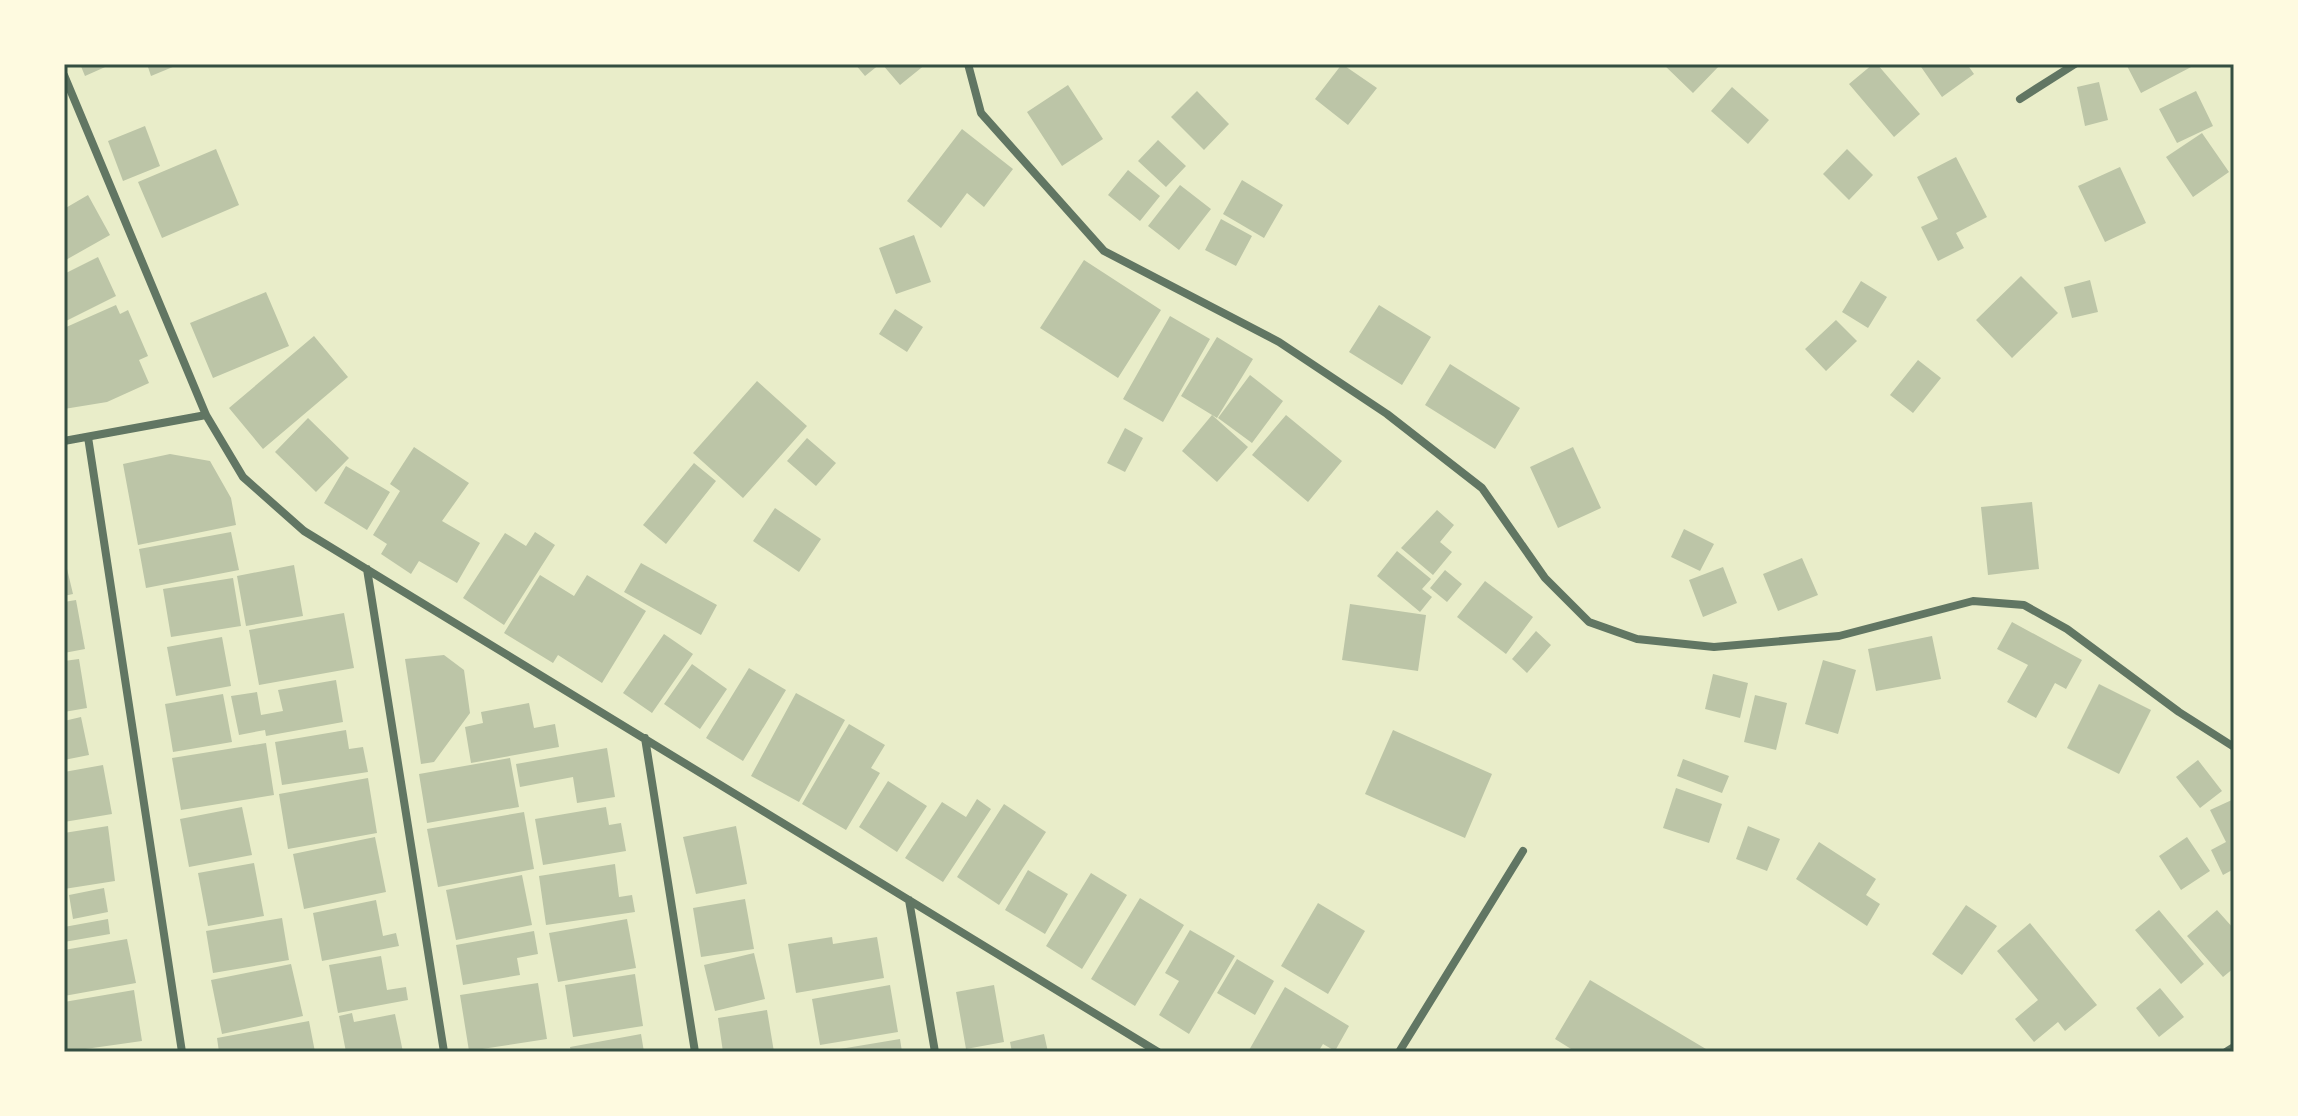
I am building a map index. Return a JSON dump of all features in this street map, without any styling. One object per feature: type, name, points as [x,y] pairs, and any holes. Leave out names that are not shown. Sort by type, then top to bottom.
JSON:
[{"type":"street","points":[[968,64],[981,113],[1104,251],[1279,342],[1387,414],[1482,488],[1545,578],[1589,622],[1637,639],[1714,647],[1839,636],[1973,601],[2024,605],[2067,629],[2179,712],[2234,747]]},
{"type":"street","points":[[2020,99],[2075,64]]},
{"type":"street","points":[[64,75],[206,415],[243,477],[304,531],[1158,1052]]},
{"type":"street","points":[[64,441],[206,415]]},
{"type":"street","points":[[88,437],[182,1052]]},
{"type":"street","points":[[367,569],[444,1052]]},
{"type":"street","points":[[645,738],[695,1052]]},
{"type":"street","points":[[1399,1052],[1523,851]]},
{"type":"street","points":[[909,900],[935,1052]]},
{"type":"street","points":[[2226,1052],[2234,1047]]},
{"type":"building","points":[[80,64],[112,64],[85,76]]},
{"type":"building","points":[[147,64],[180,64],[151,76]]},
{"type":"building","points":[[855,64],[880,64],[865,76]]},
{"type":"building","points":[[882,64],[926,64],[900,85]]},
{"type":"building","points":[[1342,64],[1377,88],[1348,125],[1315,99]]},
{"type":"building","points":[[1663,64],[1721,64],[1693,93]]},
{"type":"building","points":[[1877,64],[1920,114],[1894,137],[1849,84]]},
{"type":"building","points":[[1919,64],[1967,64],[1974,74],[1942,97]]},
{"type":"building","points":[[2126,64],[2197,64],[2141,93]]},
{"type":"building","points":[[2099,82],[2108,120],[2085,126],[2077,87]]},
{"type":"building","points":[[1068,85],[1103,139],[1062,166],[1027,112]]},
{"type":"building","points":[[1732,87],[1769,120],[1748,144],[1711,111]]},
{"type":"building","points":[[1197,91],[1229,124],[1204,150],[1171,117]]},
{"type":"building","points":[[2196,91],[2213,126],[2177,143],[2159,109]]},
{"type":"building","points":[[145,126],[160,166],[123,181],[108,141]]},
{"type":"building","points":[[962,129],[1013,169],[984,207],[967,193],[941,228],[907,201]]},
{"type":"building","points":[[2202,133],[2229,172],[2193,197],[2166,157]]},
{"type":"building","points":[[1158,140],[1186,166],[1166,187],[1138,161]]},
{"type":"building","points":[[216,149],[239,205],[162,238],[138,182]]},
{"type":"building","points":[[1847,149],[1873,175],[1849,200],[1823,174]]},
{"type":"building","points":[[1956,157],[1987,217],[1956,233],[1964,248],[1938,261],[1921,227],[1938,219],[1917,177]]},
{"type":"building","points":[[2120,167],[2146,223],[2105,242],[2078,186]]},
{"type":"building","points":[[1128,170],[1160,196],[1140,221],[1108,195]]},
{"type":"building","points":[[1242,180],[1283,205],[1264,238],[1223,214]]},
{"type":"building","points":[[1180,185],[1211,209],[1179,250],[1148,226]]},
{"type":"building","points":[[88,195],[110,235],[64,261],[64,209]]},
{"type":"building","points":[[1221,219],[1252,236],[1236,266],[1205,250]]},
{"type":"building","points":[[914,235],[931,282],[896,294],[879,248]]},
{"type":"building","points":[[98,257],[116,296],[64,322],[64,274]]},
{"type":"building","points":[[1084,260],[1161,310],[1118,378],[1040,328]]},
{"type":"building","points":[[2021,276],[2058,313],[2012,358],[1976,320]]},
{"type":"building","points":[[2090,280],[2098,312],[2072,318],[2064,287]]},
{"type":"building","points":[[1861,281],[1887,297],[1868,328],[1842,312]]},
{"type":"building","points":[[266,292],[289,346],[213,378],[190,323]]},
{"type":"building","points":[[116,305],[120,314],[128,310],[148,356],[139,360],[149,383],[107,402],[64,409],[64,328]]},
{"type":"building","points":[[1379,305],[1431,337],[1402,385],[1349,352]]},
{"type":"building","points":[[895,309],[923,327],[907,352],[879,334]]},
{"type":"building","points":[[1170,316],[1210,339],[1163,422],[1123,399]]},
{"type":"building","points":[[1836,320],[1857,341],[1826,371],[1805,349]]},
{"type":"building","points":[[314,336],[348,377],[263,449],[229,408]]},
{"type":"building","points":[[1217,337],[1253,359],[1217,418],[1181,396]]},
{"type":"building","points":[[1918,360],[1941,378],[1913,413],[1890,395]]},
{"type":"building","points":[[1450,364],[1520,408],[1495,449],[1425,405]]},
{"type":"building","points":[[1250,375],[1283,401],[1252,443],[1218,418]]},
{"type":"building","points":[[757,381],[807,426],[743,498],[693,453]]},
{"type":"building","points":[[1212,415],[1248,447],[1217,482],[1182,451]]},
{"type":"building","points":[[1286,415],[1342,461],[1308,502],[1252,455]]},
{"type":"building","points":[[308,418],[349,458],[316,492],[275,452]]},
{"type":"building","points":[[1125,428],[1143,438],[1125,472],[1107,463]]},
{"type":"building","points":[[807,438],[836,463],[816,486],[787,461]]},
{"type":"building","points":[[414,447],[469,483],[442,521],[480,543],[457,583],[419,561],[411,574],[381,554],[387,544],[373,535],[400,491],[390,484]]},
{"type":"building","points":[[1573,447],[1601,508],[1558,528],[1530,467]]},
{"type":"building","points":[[170,454],[210,461],[231,498],[236,525],[138,545],[123,464]]},
{"type":"building","points":[[694,463],[716,481],[666,544],[643,525]]},
{"type":"building","points":[[346,466],[390,492],[367,530],[324,503]]},
{"type":"building","points":[[2032,502],[2039,569],[1988,575],[1981,507]]},
{"type":"building","points":[[775,508],[821,539],[799,572],[753,541]]},
{"type":"building","points":[[1437,510],[1454,525],[1440,542],[1452,552],[1433,575],[1401,548]]},
{"type":"building","points":[[1684,529],[1714,544],[1700,571],[1671,557]]},
{"type":"building","points":[[231,532],[239,570],[146,588],[139,549]]},
{"type":"building","points":[[535,532],[555,545],[504,625],[463,598],[505,533],[526,546]]},
{"type":"building","points":[[1397,551],[1431,579],[1422,589],[1432,597],[1420,612],[1377,576]]},
{"type":"building","points":[[64,556],[73,594],[64,596]]},
{"type":"building","points":[[1802,558],[1818,595],[1778,611],[1763,574]]},
{"type":"building","points":[[641,563],[717,605],[701,635],[624,592]]},
{"type":"building","points":[[294,565],[303,616],[246,626],[237,576]]},
{"type":"building","points":[[1723,567],[1737,603],[1703,617],[1689,580]]},
{"type":"building","points":[[1445,570],[1462,584],[1447,602],[1430,588]]},
{"type":"building","points":[[540,575],[574,596],[587,575],[646,611],[602,683],[558,655],[553,663],[504,633]]},
{"type":"building","points":[[233,578],[241,626],[171,637],[163,589]]},
{"type":"building","points":[[1485,581],[1533,617],[1506,654],[1457,617]]},
{"type":"building","points":[[76,600],[85,649],[64,653],[64,602]]},
{"type":"building","points":[[1350,604],[1426,615],[1418,671],[1342,660]]},
{"type":"building","points":[[344,613],[354,668],[259,685],[249,630]]},
{"type":"building","points":[[2012,622],[2082,660],[2066,689],[2055,683],[2036,718],[2007,702],[2028,665],[1997,649]]},
{"type":"building","points":[[1536,631],[1551,645],[1527,673],[1512,659]]},
{"type":"building","points":[[664,634],[693,654],[652,713],[623,693]]},
{"type":"building","points":[[1932,636],[1941,679],[1876,691],[1868,649]]},
{"type":"building","points":[[222,637],[231,686],[176,696],[167,647]]},
{"type":"building","points":[[444,655],[464,670],[470,713],[434,762],[421,764],[405,659]]},
{"type":"building","points":[[79,659],[87,708],[64,712],[64,661]]},
{"type":"building","points":[[1823,660],[1856,670],[1838,734],[1805,724]]},
{"type":"building","points":[[692,664],[727,689],[700,729],[664,704]]},
{"type":"building","points":[[749,668],[786,690],[743,761],[706,738]]},
{"type":"building","points":[[1713,674],[1748,683],[1740,718],[1705,709]]},
{"type":"building","points":[[336,680],[343,722],[266,736],[265,730],[239,735],[231,696],[257,692],[261,715],[283,711],[278,690]]},
{"type":"building","points":[[2099,684],[2151,710],[2119,774],[2067,748]]},
{"type":"building","points":[[796,693],[845,720],[799,802],[751,776]]},
{"type":"building","points":[[223,694],[232,742],[173,752],[165,704]]},
{"type":"building","points":[[1755,695],[1787,703],[1776,750],[1744,742]]},
{"type":"building","points":[[529,703],[534,728],[555,724],[559,747],[471,763],[465,727],[483,723],[481,712]]},
{"type":"building","points":[[81,717],[89,755],[64,760],[64,721]]},
{"type":"building","points":[[849,724],[885,745],[871,768],[880,773],[846,830],[802,804]]},
{"type":"building","points":[[346,730],[349,749],[363,747],[368,772],[282,785],[275,742]]},
{"type":"building","points":[[1393,730],[1492,774],[1465,838],[1365,794]]},
{"type":"building","points":[[266,743],[274,795],[181,810],[172,758]]},
{"type":"building","points":[[607,748],[615,797],[577,803],[573,777],[520,787],[516,764]]},
{"type":"building","points":[[510,758],[519,807],[427,823],[419,774]]},
{"type":"building","points":[[1683,759],[1729,776],[1722,793],[1677,776]]},
{"type":"building","points":[[2198,760],[2222,791],[2200,808],[2176,777]]},
{"type":"building","points":[[103,765],[112,814],[64,822],[64,772]]},
{"type":"building","points":[[368,778],[377,833],[288,849],[279,794]]},
{"type":"building","points":[[888,781],[927,806],[897,852],[859,827]]},
{"type":"building","points":[[1676,788],[1722,804],[1709,843],[1663,828]]},
{"type":"building","points":[[977,799],[991,809],[943,882],[905,858],[942,802],[966,817]]},
{"type":"building","points":[[2234,799],[2234,869],[2223,875],[2211,850],[2226,842],[2210,810]]},
{"type":"building","points":[[1004,804],[1046,832],[999,905],[957,877]]},
{"type":"building","points":[[242,807],[252,855],[189,867],[180,819]]},
{"type":"building","points":[[606,807],[609,825],[621,823],[626,851],[543,865],[535,819]]},
{"type":"building","points":[[524,812],[534,869],[438,887],[427,829]]},
{"type":"building","points":[[108,826],[115,881],[64,889],[64,833]]},
{"type":"building","points":[[736,826],[747,884],[696,894],[683,837]]},
{"type":"building","points":[[1748,826],[1780,839],[1767,871],[1736,859]]},
{"type":"building","points":[[375,837],[386,892],[304,909],[293,854]]},
{"type":"building","points":[[2187,837],[2210,871],[2181,890],[2159,856]]},
{"type":"building","points":[[1819,842],[1876,879],[1866,895],[1880,904],[1867,926],[1796,879]]},
{"type":"building","points":[[254,863],[264,916],[208,926],[198,873]]},
{"type":"building","points":[[615,864],[619,897],[632,895],[635,912],[546,925],[539,876]]},
{"type":"building","points":[[1028,870],[1068,894],[1045,934],[1005,910]]},
{"type":"building","points":[[1091,873],[1127,895],[1082,969],[1046,946]]},
{"type":"building","points":[[522,875],[532,925],[456,940],[446,890]]},
{"type":"building","points":[[104,888],[108,912],[73,919],[69,895]]},
{"type":"building","points":[[1140,898],[1184,925],[1135,1006],[1091,979]]},
{"type":"building","points":[[745,899],[754,949],[701,957],[693,908]]},
{"type":"building","points":[[376,900],[383,936],[396,933],[399,946],[322,961],[313,913]]},
{"type":"building","points":[[1318,903],[1365,931],[1328,994],[1281,966]]},
{"type":"building","points":[[1966,905],[1997,926],[1962,975],[1932,954]]},
{"type":"building","points":[[2159,910],[2204,964],[2181,984],[2135,930]]},
{"type":"building","points":[[2217,910],[2234,929],[2234,968],[2223,977],[2187,936]]},
{"type":"building","points":[[282,918],[289,960],[213,973],[206,931]]},
{"type":"building","points":[[108,919],[110,934],[64,942],[64,927]]},
{"type":"building","points":[[627,919],[636,968],[558,982],[549,933]]},
{"type":"building","points":[[2030,923],[2097,1005],[2065,1031],[2058,1022],[2034,1042],[2015,1019],[2038,1000],[1997,951]]},
{"type":"building","points":[[1190,930],[1235,956],[1189,1034],[1159,1015],[1179,981],[1165,973]]},
{"type":"building","points":[[534,931],[538,954],[517,958],[520,975],[463,985],[456,945]]},
{"type":"building","points":[[832,937],[833,944],[877,937],[884,978],[796,993],[788,944]]},
{"type":"building","points":[[127,939],[136,983],[64,996],[64,950]]},
{"type":"building","points":[[754,953],[765,999],[715,1011],[704,965]]},
{"type":"building","points":[[381,956],[387,990],[406,987],[408,1000],[338,1013],[329,965]]},
{"type":"building","points":[[1237,959],[1274,981],[1255,1015],[1217,993]]},
{"type":"building","points":[[291,964],[303,1016],[222,1034],[211,980]]},
{"type":"building","points":[[635,974],[643,1026],[573,1037],[565,985]]},
{"type":"building","points":[[1590,980],[1711,1052],[1576,1052],[1555,1039]]},
{"type":"building","points":[[538,983],[547,1039],[469,1051],[460,995]]},
{"type":"building","points":[[890,985],[898,1032],[820,1045],[812,999]]},
{"type":"building","points":[[994,985],[1004,1042],[966,1049],[956,992]]},
{"type":"building","points":[[1285,987],[1349,1026],[1335,1051],[1323,1044],[1318,1052],[1248,1052]]},
{"type":"building","points":[[2160,988],[2184,1017],[2159,1037],[2136,1008]]},
{"type":"building","points":[[134,990],[142,1041],[64,1052],[64,1002]]},
{"type":"building","points":[[767,1010],[774,1052],[723,1052],[718,1018]]},
{"type":"building","points":[[352,1013],[354,1022],[395,1014],[403,1052],[346,1052],[339,1016]]},
{"type":"building","points":[[309,1021],[315,1052],[219,1052],[217,1038]]},
{"type":"building","points":[[641,1034],[644,1052],[571,1052],[570,1047]]},
{"type":"building","points":[[1044,1034],[1048,1052],[1012,1052],[1010,1042]]},
{"type":"building","points":[[900,1039],[902,1052],[834,1052],[834,1050]]}]
